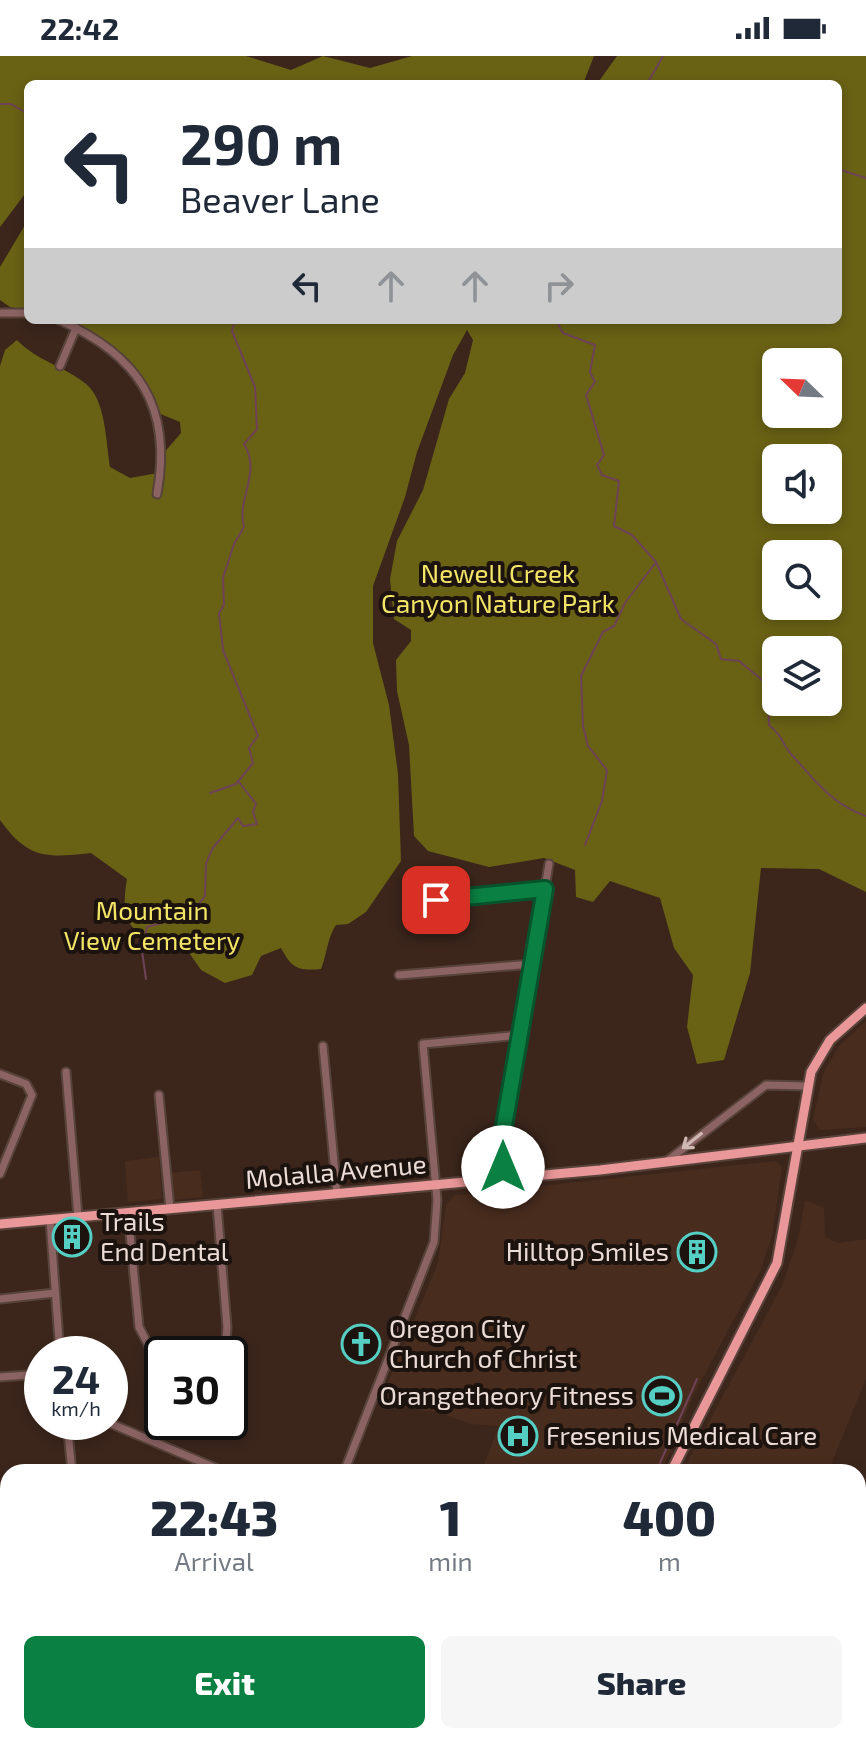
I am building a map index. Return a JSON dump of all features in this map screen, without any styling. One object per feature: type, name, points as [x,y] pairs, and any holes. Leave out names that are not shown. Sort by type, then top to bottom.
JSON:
[{"type":"main road","points":[[675,1464],[772,1276],[784,1242],[806,1086],[825,1045],[866,1008]]},
{"type":"main road","name":"Molalla Avenue","points":[[0,1224],[489,1180],[866,1138]]},
{"type":"street","points":[[0,313],[24,313]]},
{"type":"street","points":[[68,324],[117,353],[145,387],[160,425],[162,442],[157,494]]},
{"type":"street","points":[[60,366],[76,328]]},
{"type":"street","points":[[489,1180],[499,1155],[549,864]]},
{"type":"street","points":[[409,903],[545,889]]},
{"type":"street","points":[[399,975],[532,964]]},
{"type":"street","points":[[347,1464],[429,1261],[437,1226],[423,1044],[520,1035]]},
{"type":"street","points":[[323,1046],[337,1194]]},
{"type":"street","points":[[66,1072],[78,1217]]},
{"type":"street","points":[[0,1074],[26,1084],[32,1095],[0,1174]]},
{"type":"street","points":[[665,1162],[769,1084],[806,1086]]},
{"type":"street","points":[[159,1095],[170,1209]]},
{"type":"street","points":[[499,1155],[509,1178]]},
{"type":"street","points":[[217,1205],[226,1336]]},
{"type":"street","points":[[128,1213],[139,1327],[144,1336]]},
{"type":"street","points":[[50,1220],[59,1336]]},
{"type":"street","points":[[0,1299],[55,1293]]},
{"type":"street","points":[[0,1377],[24,1375]]},
{"type":"street","points":[[128,1431],[206,1464]]},
{"type":"street","points":[[69,1440],[71,1464]]},
{"type":"shaded area","points":[[866,1021],[866,1127],[820,1130],[813,1119],[824,1071],[840,1045]]},
{"type":"shaded area","points":[[159,1157],[162,1199],[128,1202],[125,1161]]},
{"type":"shaded area","points":[[776,1161],[782,1167],[772,1237],[760,1271],[693,1396],[664,1464],[484,1464],[499,1426],[471,1424],[441,1413],[379,1404],[438,1263],[446,1205],[455,1195]]},
{"type":"shaded area","points":[[200,1170],[203,1197],[173,1200],[171,1173]]},
{"type":"shaded area","points":[[805,1200],[824,1208],[825,1237],[839,1243],[866,1239],[866,1379],[831,1464],[686,1464],[782,1286],[798,1239]]},
{"type":"green space","points":[[0,56],[246,56],[291,70],[323,56],[370,68],[412,56],[594,56],[585,80],[24,80],[24,195],[0,227]]},
{"type":"green space","name":"Newell Creek Canyon Nature Park","points":[[617,56],[866,56],[866,892],[819,869],[761,868],[750,973],[724,1060],[697,1064],[687,1027],[693,975],[674,948],[660,898],[610,881],[593,902],[576,897],[575,870],[544,858],[489,867],[428,851],[414,836],[409,745],[397,691],[396,660],[411,641],[411,630],[394,619],[390,579],[397,541],[423,490],[449,399],[465,373],[473,340],[467,330],[453,355],[417,452],[405,497],[373,586],[373,643],[389,705],[398,774],[401,861],[366,912],[348,924],[336,925],[321,969],[296,967],[281,948],[261,956],[252,975],[225,983],[201,970],[179,938],[150,936],[132,926],[125,908],[127,879],[91,853],[39,853],[10,833],[0,820],[0,366],[5,350],[17,340],[33,353],[78,378],[93,391],[104,422],[110,467],[130,478],[158,473],[162,455],[181,433],[180,422],[158,413],[123,356],[71,324],[842,324],[842,80],[600,80]]},
{"type":"green space","points":[[24,227],[24,310],[10,307],[0,300],[0,267]]},
{"type":"waterway","points":[[649,80],[663,56]]},
{"type":"waterway","points":[[0,104],[11,104],[24,112]]},
{"type":"waterway","points":[[842,170],[866,178]]},
{"type":"waterway","points":[[210,793],[236,784],[253,763],[249,748],[258,736],[223,650],[219,613],[224,605],[223,578],[234,544],[244,527],[243,506],[250,476],[249,455],[244,444],[257,429],[255,387],[232,331],[234,324]]},
{"type":"waterway","points":[[558,324],[563,333],[595,345],[590,372],[595,382],[586,395],[604,455],[597,465],[602,475],[619,481],[614,526],[632,535],[656,562],[681,619],[716,644],[721,659],[739,661],[767,684],[769,725],[791,754],[833,798],[866,816]]},
{"type":"waterway","points":[[585,845],[602,801],[607,770],[588,746],[583,726],[581,676],[603,632],[614,626],[625,603],[656,562]]},
{"type":"waterway","points":[[146,979],[142,951],[147,927],[173,920],[184,923],[205,896],[206,864],[212,849],[238,818],[243,826],[257,824],[253,812],[256,804],[239,782]]},
{"type":"waterway","points":[[660,1464],[697,1379]]},
{"type":"place","name":"Trails End Dental","points":[[72,1237]]},
{"type":"place","name":"Hilltop Smiles","points":[[697,1252]]},
{"type":"place","name":"Oregon City Church of Christ","points":[[361,1344]]},
{"type":"place","name":"Orangetheory Fitness","points":[[662,1396]]},
{"type":"place","name":"Fresenius Medical Care","points":[[518,1436]]},
{"type":"route","points":[[436,900],[545,889],[499,1155],[503,1167]]},
{"type":"park label","name":"Mountain View Cemetery","points":[[152,926]]}]
